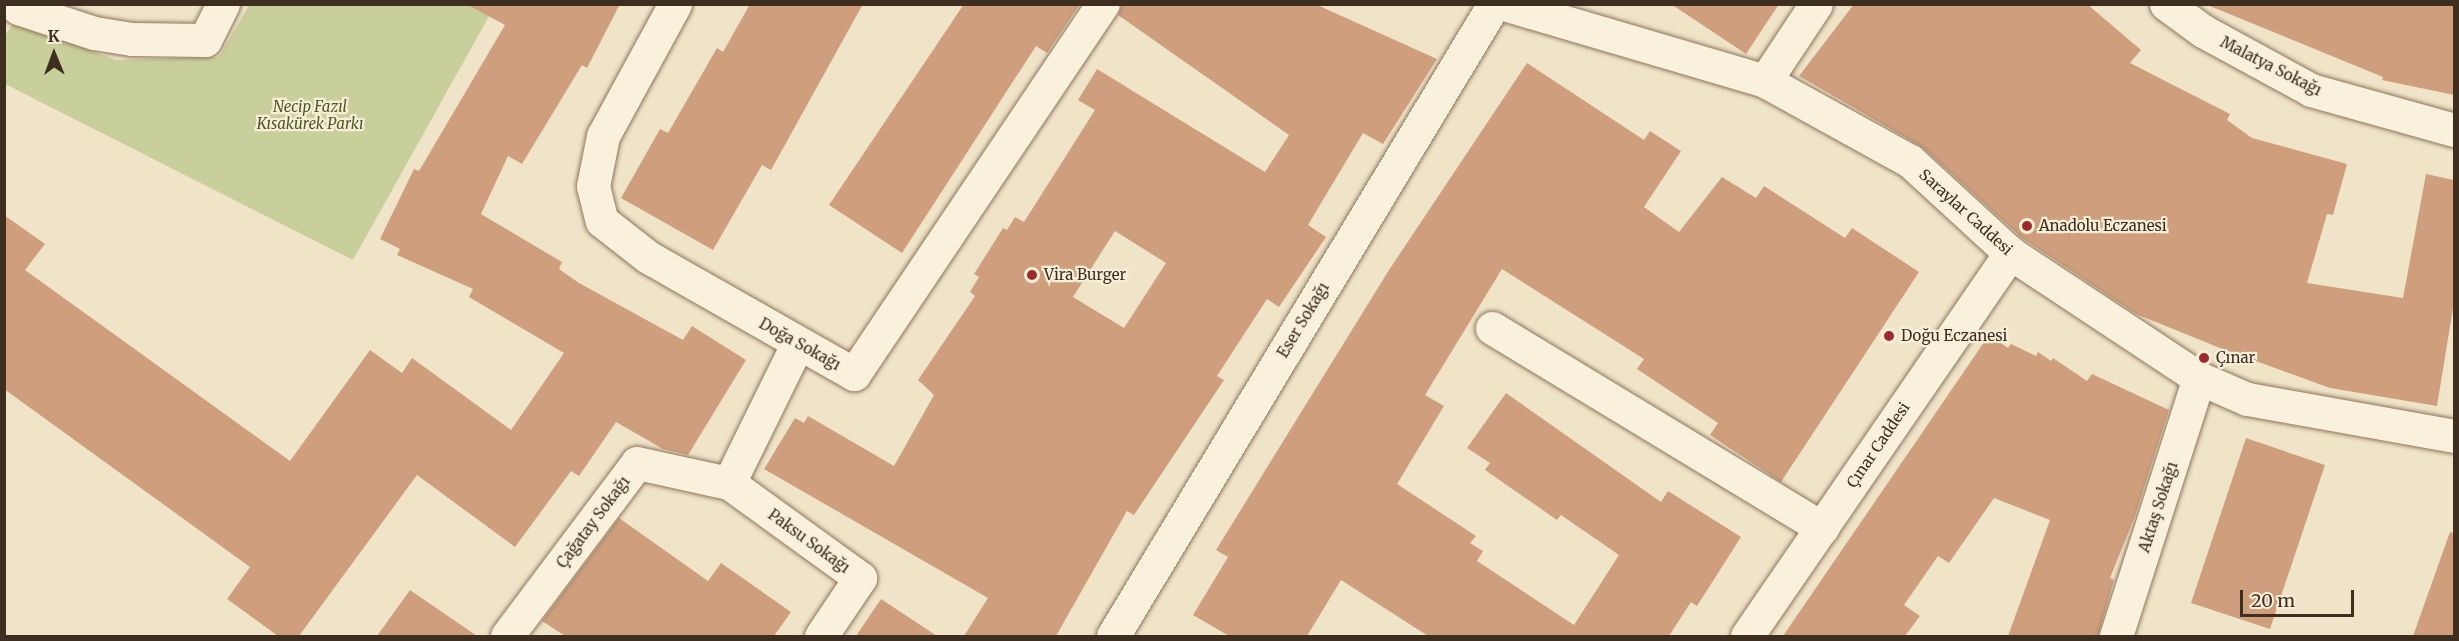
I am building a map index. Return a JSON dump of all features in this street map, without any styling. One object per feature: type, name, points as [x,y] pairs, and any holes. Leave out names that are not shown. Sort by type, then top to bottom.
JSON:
[{"type":"street","points":[[14,14],[94,33],[132,39],[205,40],[223,4]]},
{"type":"street","name":"Doğa Sokağı","points":[[675,4],[603,136],[593,186],[602,221],[648,257],[854,374],[1102,4]]},
{"type":"street","name":"Eser Sokağı","points":[[1113,636],[1494,4]]},
{"type":"street","name":"Saraylar Caddesi","points":[[1504,4],[1765,81],[1910,161],[2010,253],[2199,378],[2247,399],[2454,436]]},
{"type":"street","points":[[1765,81],[1816,4]]},
{"type":"street","name":"Malatya Sokağı","points":[[2166,4],[2203,31],[2312,90],[2454,130]]},
{"type":"street","name":"Çınar Caddesi","points":[[1747,636],[2010,253]]},
{"type":"street","points":[[1492,328],[1822,528]]},
{"type":"street","points":[[729,483],[798,343]]},
{"type":"street","name":"Aktaş Sokağı","points":[[2116,636],[2199,378]]},
{"type":"street","name":"Çağatay Sokağı","points":[[507,636],[637,463],[729,483]]},
{"type":"street","name":"Paksu Sokağı","points":[[729,483],[860,578],[821,636]]},
{"type":"green space","name":"Necip Fazıl Kısakürek Parkı","points":[[478,4],[492,11],[353,260],[5,84],[4,37],[14,22],[116,60],[219,57],[249,5]]},
{"type":"building","points":[[466,4],[620,4],[587,68],[582,65],[522,164],[508,156],[481,214],[562,262],[559,269],[579,283],[683,340],[692,326],[746,360],[688,455],[663,449],[616,422],[579,476],[571,471],[515,547],[417,475],[299,636],[278,636],[227,599],[250,567],[4,389],[4,215],[45,244],[25,270],[290,461],[370,350],[402,373],[412,358],[511,430],[564,353],[469,297],[473,289],[397,255],[400,249],[380,239],[414,169],[419,171],[505,25]]},
{"type":"building","points":[[750,4],[863,4],[771,170],[762,165],[713,250],[621,198],[660,129],[668,133],[717,48],[723,52]]},
{"type":"building","points":[[964,4],[1080,4],[1047,53],[1036,46],[902,253],[829,205]]},
{"type":"building","points":[[1122,4],[1315,4],[1437,59],[1383,144],[1363,133],[1308,225],[1326,237],[1279,307],[1267,299],[1217,376],[1224,380],[1134,515],[1127,511],[1056,636],[964,636],[988,598],[764,469],[795,418],[804,423],[808,416],[894,466],[934,395],[918,380],[975,296],[970,292],[979,277],[974,274],[1003,228],[1007,230],[1015,217],[1024,222],[1095,110],[1078,100],[1097,69],[1265,172],[1289,135],[1118,15]],"holes":[[[1115,231],[1166,263],[1124,328],[1073,297]]]},
{"type":"building","points":[[1671,4],[1779,4],[1746,54]]},
{"type":"building","points":[[1854,4],[2087,4],[2141,50],[2130,63],[2230,114],[2227,120],[2252,138],[2347,164],[2333,215],[2327,214],[2307,283],[2403,298],[2426,174],[2454,180],[2454,302],[2437,406],[2330,388],[2220,348],[2136,314],[2022,238],[1922,147],[1799,76]]},
{"type":"building","points":[[2205,4],[2454,4],[2454,95],[2382,80],[2383,77]]},
{"type":"building","points":[[1527,63],[1644,140],[1650,131],[1681,151],[1644,207],[1679,232],[1722,177],[1756,198],[1764,186],[1845,238],[1852,228],[1919,272],[1781,482],[1710,435],[1718,423],[1637,369],[1644,359],[1502,269],[1425,395],[1444,406],[1397,484],[1476,536],[1470,543],[1483,551],[1477,561],[1574,625],[1619,555],[1561,515],[1557,520],[1485,470],[1490,463],[1467,448],[1506,393],[1661,502],[1668,491],[1741,537],[1697,606],[1691,602],[1669,636],[1428,636],[1341,580],[1307,636],[1229,636],[1193,615],[1228,557],[1216,550],[1389,270]]},
{"type":"building","points":[[1989,335],[2008,348],[2011,344],[2036,356],[2038,352],[2051,361],[2053,358],[2087,381],[2092,374],[2169,410],[2135,516],[2110,578],[2114,580],[2098,636],[2008,636],[2050,520],[1994,498],[1949,563],[1938,556],[1904,605],[1920,616],[1905,636],[1783,636]]},
{"type":"building","points":[[2246,438],[2325,465],[2270,629],[2191,603]]},
{"type":"building","points":[[619,518],[708,581],[721,563],[791,612],[774,636],[565,636],[542,621]]},
{"type":"building","points":[[2450,532],[2454,533],[2454,636],[2413,636]]},
{"type":"building","points":[[410,590],[477,636],[377,636]]},
{"type":"building","points":[[881,599],[937,636],[856,636]]},
{"type":"place","name":"Anadolu Eczanesi","points":[[2027,226]]},
{"type":"place","name":"Vira Burger","points":[[1032,275]]},
{"type":"place","name":"Doğu Eczanesi","points":[[1889,336]]},
{"type":"place","name":"Çınar","points":[[2204,358]]}]
